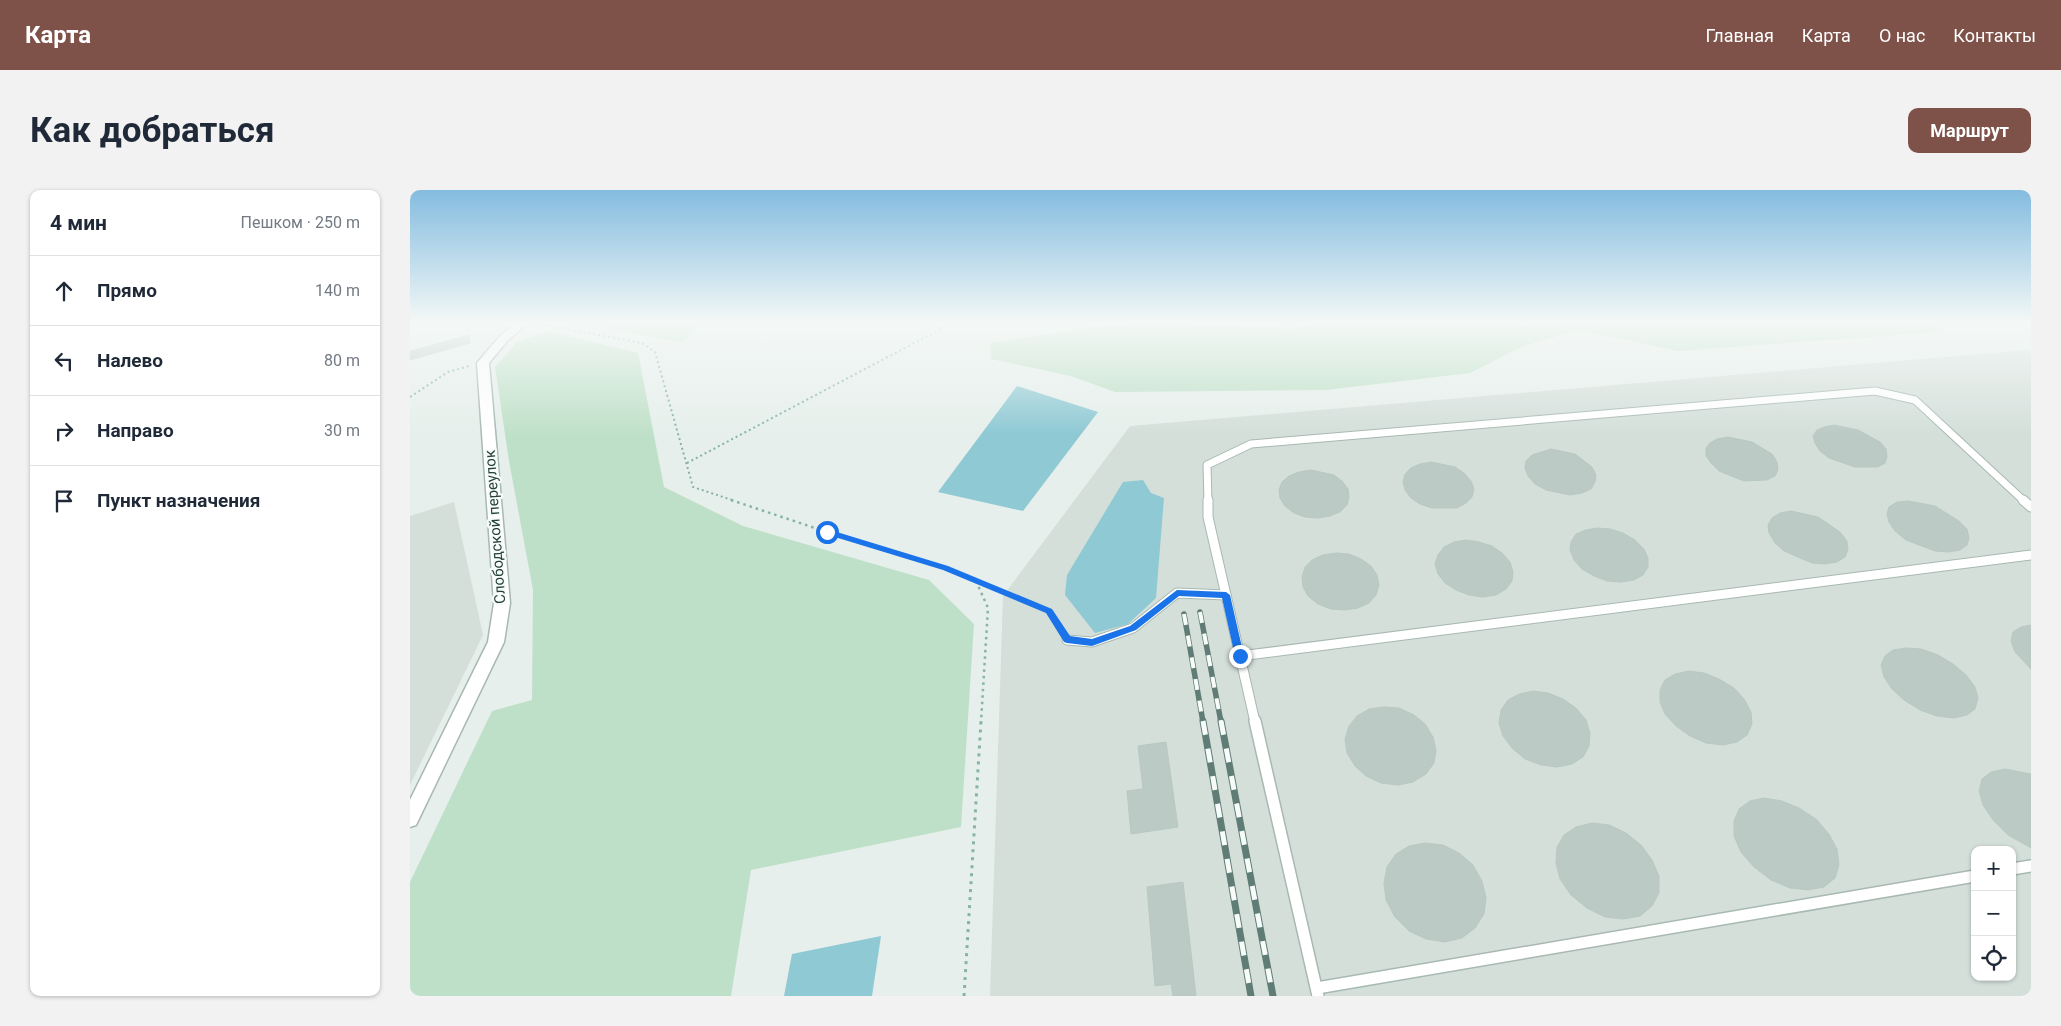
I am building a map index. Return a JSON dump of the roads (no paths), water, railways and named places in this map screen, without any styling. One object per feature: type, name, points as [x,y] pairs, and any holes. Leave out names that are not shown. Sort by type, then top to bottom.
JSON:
[{"type":"street","name":"Слободской переулок","points":[[410,819],[496,642],[502,603],[483,363],[486,360]]},
{"type":"lane","points":[[1971,877],[1318,992],[1208,517],[1208,465],[1251,444],[1875,391],[1915,400],[2031,507]]},
{"type":"lane","points":[[1240,656],[2031,555]]},
{"type":"lane","points":[[1067,640],[1092,642],[1133,628],[1177,593],[1226,595]]},
{"type":"lane","points":[[2016,868],[2031,866]]},
{"type":"water","points":[[1017,386],[1098,412],[1023,511],[938,492]]},
{"type":"water","points":[[1143,480],[1151,493],[1164,498],[1156,598],[1128,624],[1095,633],[1065,595],[1067,575],[1123,482]]},
{"type":"water","points":[[881,936],[872,996],[784,996],[792,954]]},
{"type":"railway","points":[[1200,612],[1221,722]]},
{"type":"railway","points":[[1184,614],[1203,722]]},
{"type":"railway","points":[[1203,721],[1251,996]]},
{"type":"railway","points":[[1221,721],[1273,996]]}]
